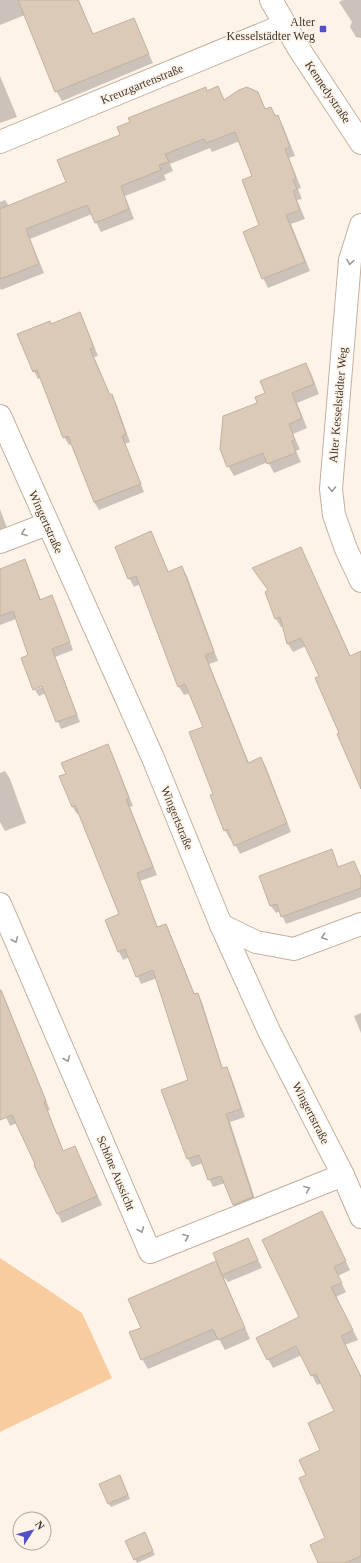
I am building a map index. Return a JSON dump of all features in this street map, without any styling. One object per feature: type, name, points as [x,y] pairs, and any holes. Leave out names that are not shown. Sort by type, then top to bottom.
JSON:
[{"type":"street","name":"Kennedystraße","points":[[271,0],[284,25],[361,143]]},
{"type":"street","name":"Kreuzgartenstraße","points":[[0,142],[284,25]]},
{"type":"street","name":"Alter Kesselstädter Weg","points":[[361,225],[350,260],[331,489],[334,515],[346,549],[361,581]]},
{"type":"street","name":"Wingertstraße","points":[[0,416],[47,524],[153,758],[221,925],[269,1031],[342,1175],[361,1217]]},
{"type":"street","points":[[0,542],[47,524]]},
{"type":"street","name":"Schöne Aussicht","points":[[0,904],[150,1252],[342,1175]]},
{"type":"street","points":[[221,925],[256,942],[294,949],[361,924]]},
{"type":"shaded area","points":[[0,1258],[82,1313],[112,1378],[0,1432]]},
{"type":"building","points":[[18,0],[78,0],[93,34],[134,18],[149,54],[55,92]]},
{"type":"building","points":[[218,86],[224,100],[239,90],[247,87],[258,92],[265,109],[271,107],[275,116],[278,115],[290,147],[285,149],[296,178],[293,180],[297,189],[293,191],[300,210],[286,215],[305,262],[262,279],[243,232],[259,225],[242,180],[252,176],[235,132],[206,143],[204,139],[165,154],[169,162],[159,165],[161,170],[121,186],[129,209],[95,223],[87,205],[26,229],[39,264],[0,279],[0,209],[66,182],[57,160],[120,135],[117,127],[130,122],[128,118],[206,87],[207,91]]},
{"type":"building","points":[[80,312],[94,348],[90,349],[110,395],[112,394],[126,434],[122,436],[141,484],[94,502],[68,436],[63,438],[37,370],[33,372],[17,334],[50,321],[51,324]]},
{"type":"building","points":[[306,363],[314,384],[292,393],[302,418],[289,424],[295,440],[292,441],[296,453],[267,464],[263,453],[227,467],[220,449],[223,416],[257,403],[255,397],[265,393],[260,381]]},
{"type":"building","points":[[151,531],[168,572],[182,566],[214,652],[205,655],[248,763],[261,757],[287,823],[234,846],[227,829],[224,831],[210,795],[213,794],[189,732],[203,727],[185,684],[178,687],[136,576],[128,579],[115,547]]},
{"type":"building","points":[[301,547],[350,656],[361,651],[361,789],[315,678],[319,676],[301,638],[287,644],[280,617],[275,619],[265,592],[268,590],[252,568]]},
{"type":"building","points":[[25,559],[40,600],[52,595],[70,642],[52,649],[77,715],[56,722],[42,686],[33,690],[21,658],[28,655],[13,611],[0,616],[0,569]]},
{"type":"building","points":[[108,744],[129,798],[126,799],[153,867],[137,873],[157,927],[166,924],[194,994],[198,993],[222,1068],[227,1067],[241,1109],[226,1114],[253,1197],[233,1205],[221,1176],[208,1180],[199,1155],[187,1159],[161,1090],[188,1080],[153,970],[136,977],[125,949],[118,952],[105,920],[119,914],[75,805],[72,807],[59,776],[66,774],[61,763]]},
{"type":"building","points":[[332,849],[338,867],[354,861],[361,877],[361,888],[281,917],[277,904],[270,906],[259,876]]},
{"type":"building","points":[[0,990],[46,1101],[44,1102],[63,1151],[75,1146],[97,1196],[57,1214],[12,1115],[0,1120]]},
{"type":"building","points":[[322,1211],[346,1261],[334,1267],[342,1283],[331,1287],[353,1330],[341,1336],[361,1377],[361,1556],[345,1563],[318,1563],[310,1545],[325,1538],[299,1478],[306,1475],[299,1460],[320,1450],[308,1423],[334,1411],[316,1374],[311,1376],[296,1346],[267,1360],[256,1338],[299,1317],[262,1240]]},
{"type":"building","points":[[248,1238],[258,1260],[222,1275],[213,1253]]},
{"type":"building","points":[[216,1261],[245,1328],[218,1340],[213,1329],[141,1360],[129,1332],[141,1328],[128,1299]]},
{"type":"building","points":[[120,1475],[128,1495],[108,1504],[99,1484]]},
{"type":"building","points":[[145,1532],[153,1551],[134,1560],[125,1541]]},
{"type":"place","name":"Alter Kesselstädter Weg","points":[[323,29]]}]
